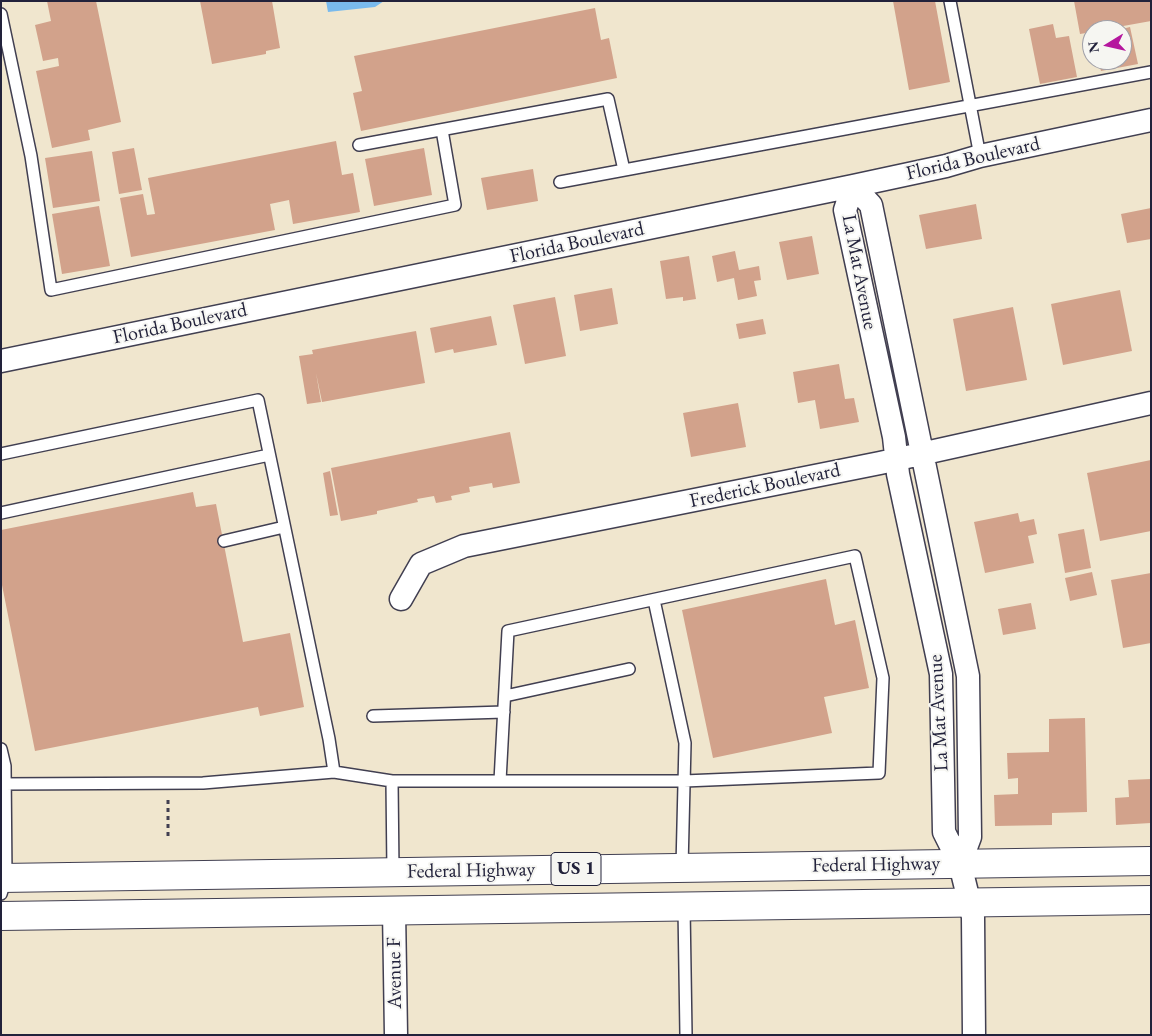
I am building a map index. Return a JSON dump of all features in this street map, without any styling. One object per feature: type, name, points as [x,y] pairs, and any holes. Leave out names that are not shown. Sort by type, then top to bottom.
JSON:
[{"type":"main road","name":"Federal Highway","points":[[3,883],[393,872],[1151,861]]},
{"type":"main road","name":"Federal Highway","points":[[1,916],[1151,900]]},
{"type":"street","name":"Florida Boulevard","points":[[1,361],[853,186],[946,166],[980,156],[1151,120]]},
{"type":"street","name":"La Mat Avenue","points":[[960,864],[970,837],[968,676],[871,204],[853,186],[844,210],[894,437],[896,458],[941,674],[944,832],[960,864],[973,917],[974,1035]]},
{"type":"street","name":"Frederick Boulevard","points":[[401,599],[421,564],[464,546],[896,458],[1151,403]]},
{"type":"street","name":"Avenue F","points":[[394,910],[396,1035]]},
{"type":"lane","points":[[950,1],[980,156]]},
{"type":"lane","points":[[1,14],[31,156],[51,290],[455,206],[442,130]]},
{"type":"lane","points":[[560,182],[1151,72]]},
{"type":"lane","points":[[359,145],[608,99],[624,170]]},
{"type":"lane","points":[[1,454],[258,400],[329,739],[334,772]]},
{"type":"lane","points":[[1,513],[269,455]]},
{"type":"lane","points":[[224,541],[284,527]]},
{"type":"lane","points":[[3,784],[202,783],[334,772],[392,781],[500,781],[684,781],[879,773],[883,678],[855,556],[508,631],[500,781]]},
{"type":"lane","points":[[654,600],[685,743],[682,867]]},
{"type":"lane","points":[[505,696],[629,669]]},
{"type":"lane","points":[[373,716],[504,712]]},
{"type":"lane","points":[[1,749],[5,766],[3,784],[3,883]]},
{"type":"lane","points":[[392,781],[393,872]]},
{"type":"lane","points":[[684,906],[686,1035]]},
{"type":"path","points":[[168,800],[168,837]]},
{"type":"water","points":[[326,1],[384,1],[375,7],[328,12]]},
{"type":"building","points":[[47,1],[96,1],[121,122],[88,130],[90,140],[52,148],[36,71],[59,66],[58,58],[43,61],[35,25],[51,21]]},
{"type":"building","points":[[200,1],[272,1],[280,48],[266,51],[266,54],[212,64]]},
{"type":"building","points":[[893,1],[935,1],[950,82],[909,90]]},
{"type":"building","points":[[1074,1],[1151,1],[1151,21],[1132,24],[1132,20],[1082,20],[1082,34],[1080,34]]},
{"type":"building","points":[[595,8],[601,40],[609,38],[617,78],[361,131],[353,93],[362,91],[354,56]]},
{"type":"building","points":[[1053,24],[1056,38],[1069,36],[1077,77],[1040,84],[1029,29]]},
{"type":"building","points":[[1132,36],[1138,64],[1132,65]]},
{"type":"building","points":[[336,141],[342,175],[353,173],[360,212],[293,224],[289,200],[270,204],[275,230],[131,257],[120,198],[143,194],[147,215],[155,214],[148,178]]},
{"type":"building","points":[[134,148],[142,190],[119,194],[112,152]]},
{"type":"building","points":[[424,148],[432,195],[374,206],[365,159]]},
{"type":"building","points":[[92,151],[100,201],[53,208],[45,158]]},
{"type":"building","points":[[533,169],[538,201],[487,210],[481,178]]},
{"type":"building","points":[[976,204],[982,239],[926,249],[919,215]]},
{"type":"building","points":[[99,206],[110,266],[62,274],[52,214]]},
{"type":"building","points":[[1151,208],[1151,239],[1127,243],[1121,214]]},
{"type":"building","points":[[812,236],[819,274],[787,280],[779,242]]},
{"type":"building","points":[[735,251],[739,270],[759,266],[761,280],[754,281],[757,296],[738,300],[734,278],[717,282],[712,256]]},
{"type":"building","points":[[689,256],[696,299],[683,301],[683,297],[666,299],[660,261]]},
{"type":"building","points":[[612,288],[618,324],[580,331],[574,295]]},
{"type":"building","points":[[1120,290],[1132,351],[1063,365],[1051,304]]},
{"type":"building","points":[[555,297],[566,356],[525,364],[513,305]]},
{"type":"building","points":[[1013,307],[1027,380],[966,391],[953,319]]},
{"type":"building","points":[[491,316],[497,345],[454,353],[453,349],[435,353],[430,328]]},
{"type":"building","points":[[763,319],[766,334],[739,339],[736,324]]},
{"type":"building","points":[[416,331],[425,383],[322,402],[316,373],[321,402],[307,404],[299,356],[313,354],[312,350]]},
{"type":"building","points":[[839,364],[845,399],[854,398],[859,422],[820,429],[815,400],[798,403],[793,372]]},
{"type":"building","points":[[738,403],[746,447],[691,457],[683,413]]},
{"type":"building","points":[[510,432],[520,483],[493,488],[492,483],[469,487],[470,492],[451,496],[452,500],[436,503],[434,496],[417,499],[418,502],[377,511],[377,514],[341,521],[331,468]]},
{"type":"building","points":[[1151,460],[1151,531],[1100,541],[1087,473]]},
{"type":"building","points":[[330,471],[338,515],[330,516],[323,473]]},
{"type":"building","points":[[193,492],[196,507],[216,504],[243,642],[290,633],[304,707],[260,716],[258,707],[35,751],[1,580],[1,530]]},
{"type":"building","points":[[1018,513],[1020,522],[1034,519],[1037,534],[1028,536],[1034,563],[985,573],[974,522]]},
{"type":"building","points":[[1084,529],[1091,568],[1065,573],[1058,534]]},
{"type":"building","points":[[1092,572],[1097,595],[1070,601],[1065,578]]},
{"type":"building","points":[[1151,573],[1151,643],[1123,648],[1111,580]]},
{"type":"building","points":[[826,579],[835,625],[855,620],[869,688],[824,697],[832,733],[713,758],[682,610]]},
{"type":"building","points":[[1031,603],[1036,629],[1003,635],[998,609]]},
{"type":"building","points":[[1085,718],[1087,812],[1052,813],[1052,825],[995,826],[994,795],[1018,794],[1018,778],[1008,779],[1007,753],[1049,752],[1049,719]]},
{"type":"building","points":[[1151,779],[1151,823],[1116,825],[1115,798],[1129,797],[1128,780]]}]
